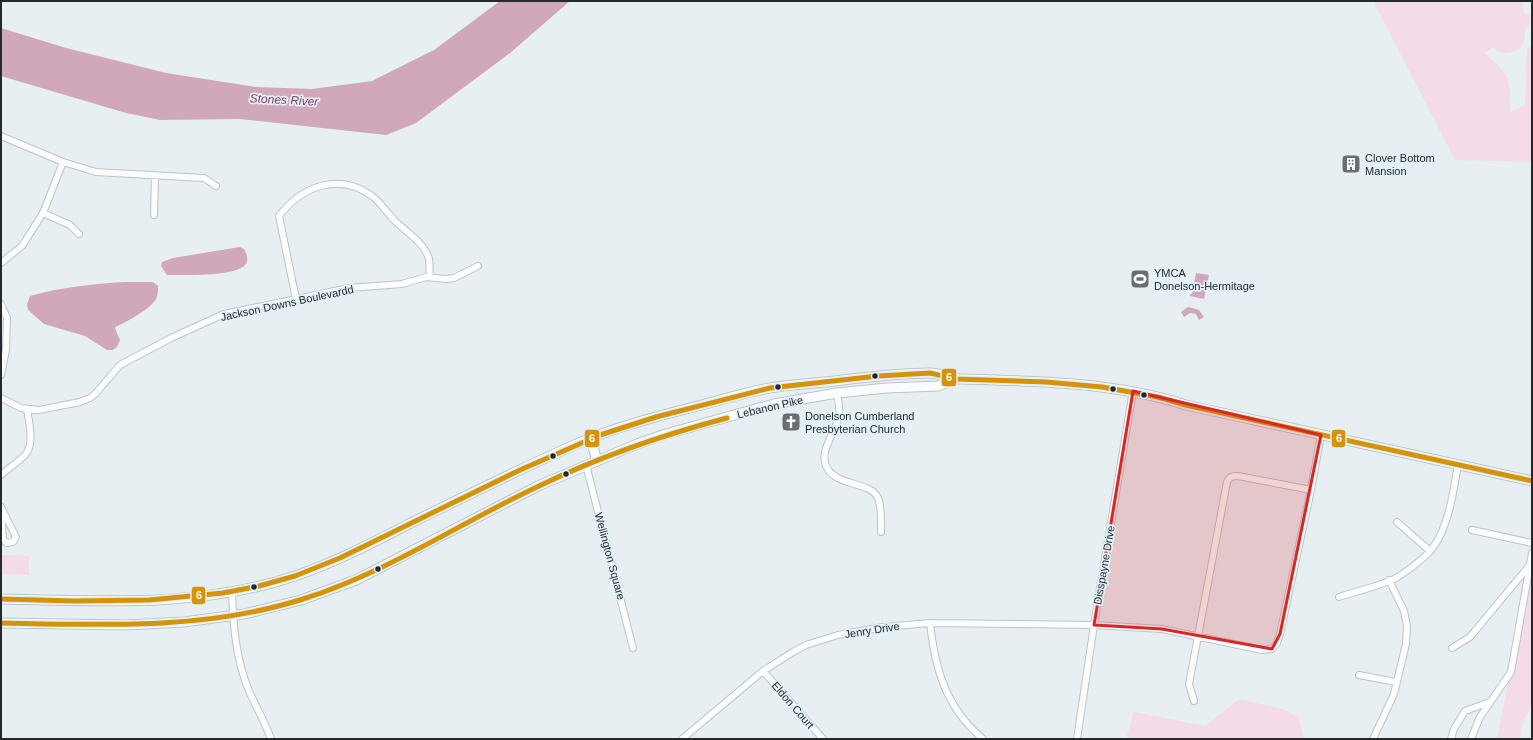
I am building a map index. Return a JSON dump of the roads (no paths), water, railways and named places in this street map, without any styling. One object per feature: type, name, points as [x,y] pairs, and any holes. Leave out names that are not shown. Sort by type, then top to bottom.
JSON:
[{"type":"main road","name":"Lebanon Pike","points":[[1,599],[126,601],[183,599],[232,591],[294,576],[346,556],[550,456],[590,438],[658,416],[770,388],[887,375],[935,373],[955,379],[999,379],[1133,391],[1186,405],[1532,481]]},
{"type":"main road","name":"Lebanon Pike","points":[[1,623],[126,625],[184,622],[233,615],[300,600],[356,580],[538,486],[597,460],[666,434],[774,404],[837,393],[887,388],[938,386],[955,379]]},
{"type":"main road","points":[[746,394],[750,411]]},
{"type":"main road","points":[[590,438],[597,460]]},
{"type":"street","points":[[1,136],[63,162],[96,172],[204,178],[216,186]]},
{"type":"street","points":[[1,263],[22,246],[43,213],[63,162]]},
{"type":"street","points":[[154,215],[155,176]]},
{"type":"street","points":[[296,299],[279,216],[298,196],[310,189],[329,184],[352,186],[373,197],[425,251],[429,260],[430,277]]},
{"type":"street","points":[[43,213],[70,225],[79,234]]},
{"type":"street","name":"Jackson Downs Boulevardd","points":[[1,398],[21,408],[39,410],[55,408],[90,398],[120,365],[139,354],[203,323],[229,313],[349,288],[402,284],[421,278],[430,277],[438,280],[454,278],[478,266]]},
{"type":"street","points":[[1,304],[7,318],[6,350],[1,375]]},
{"type":"street","name":"Disspayne Drive","points":[[1078,739],[1094,624],[1133,391]]},
{"type":"street","points":[[837,393],[840,413],[835,430],[825,450],[825,465],[834,477],[869,490],[878,497],[881,513],[881,532]]},
{"type":"street","points":[[1,475],[26,454],[29,448],[30,440],[27,409]]},
{"type":"street","name":"Jenry Drive","points":[[682,739],[763,671],[779,660],[806,645],[838,635],[883,626],[930,623],[1094,624],[1162,629],[1262,650],[1272,649],[1277,643],[1311,490],[1321,434]]},
{"type":"street","points":[[1339,597],[1395,578],[1418,562],[1430,551],[1443,528],[1450,504],[1458,464]]},
{"type":"street","name":"Wellington Square","points":[[586,465],[633,648]]},
{"type":"street","points":[[1194,701],[1189,684],[1227,482],[1229,478],[1238,476],[1311,490]]},
{"type":"street","points":[[1,508],[16,537],[13,542],[7,543],[3,540],[1,508]]},
{"type":"street","points":[[1397,522],[1430,551]]},
{"type":"street","points":[[1472,530],[1532,543]]},
{"type":"street","points":[[1471,739],[1480,717],[1511,672],[1532,553]]},
{"type":"street","points":[[1452,648],[1470,637],[1530,565]]},
{"type":"street","points":[[1373,739],[1394,694],[1406,644],[1407,626],[1404,611],[1389,580]]},
{"type":"street","points":[[232,591],[235,643],[241,668],[249,691],[268,729],[271,739]]},
{"type":"street","points":[[930,623],[933,653],[945,689],[966,722],[983,739]]},
{"type":"street","name":"Eldon Court","points":[[763,671],[822,739]]},
{"type":"street","points":[[1359,675],[1396,682]]},
{"type":"street","points":[[1451,739],[1454,729],[1465,711],[1490,702]]},
{"type":"water","name":"Stones River","points":[[500,1],[570,1],[510,53],[416,123],[386,135],[240,119],[160,120],[126,113],[1,76],[1,28],[66,48],[166,73],[256,87],[312,89],[372,81],[434,50]]},
{"type":"water","points":[[240,247],[246,252],[247,262],[241,268],[232,271],[196,275],[167,275],[161,266],[162,262],[173,258]]},
{"type":"water","points":[[1196,273],[1209,275],[1204,299],[1190,296],[1190,294],[1192,294]]},
{"type":"water","points":[[125,282],[153,282],[158,286],[158,295],[154,303],[144,311],[115,327],[120,340],[117,347],[113,350],[107,350],[85,336],[44,324],[28,310],[27,304],[30,296],[77,286]]},
{"type":"water","points":[[1188,307],[1199,310],[1204,317],[1199,320],[1196,314],[1190,313],[1184,317],[1181,312]]},
{"type":"place","name":"Clover Bottom Mansion","points":[[1351,164]]},
{"type":"place","name":"YMCA Donelson-Hermitage","points":[[1140,279]]},
{"type":"place","name":"Donelson Cumberland Presbyterian Church","points":[[791,422]]}]
